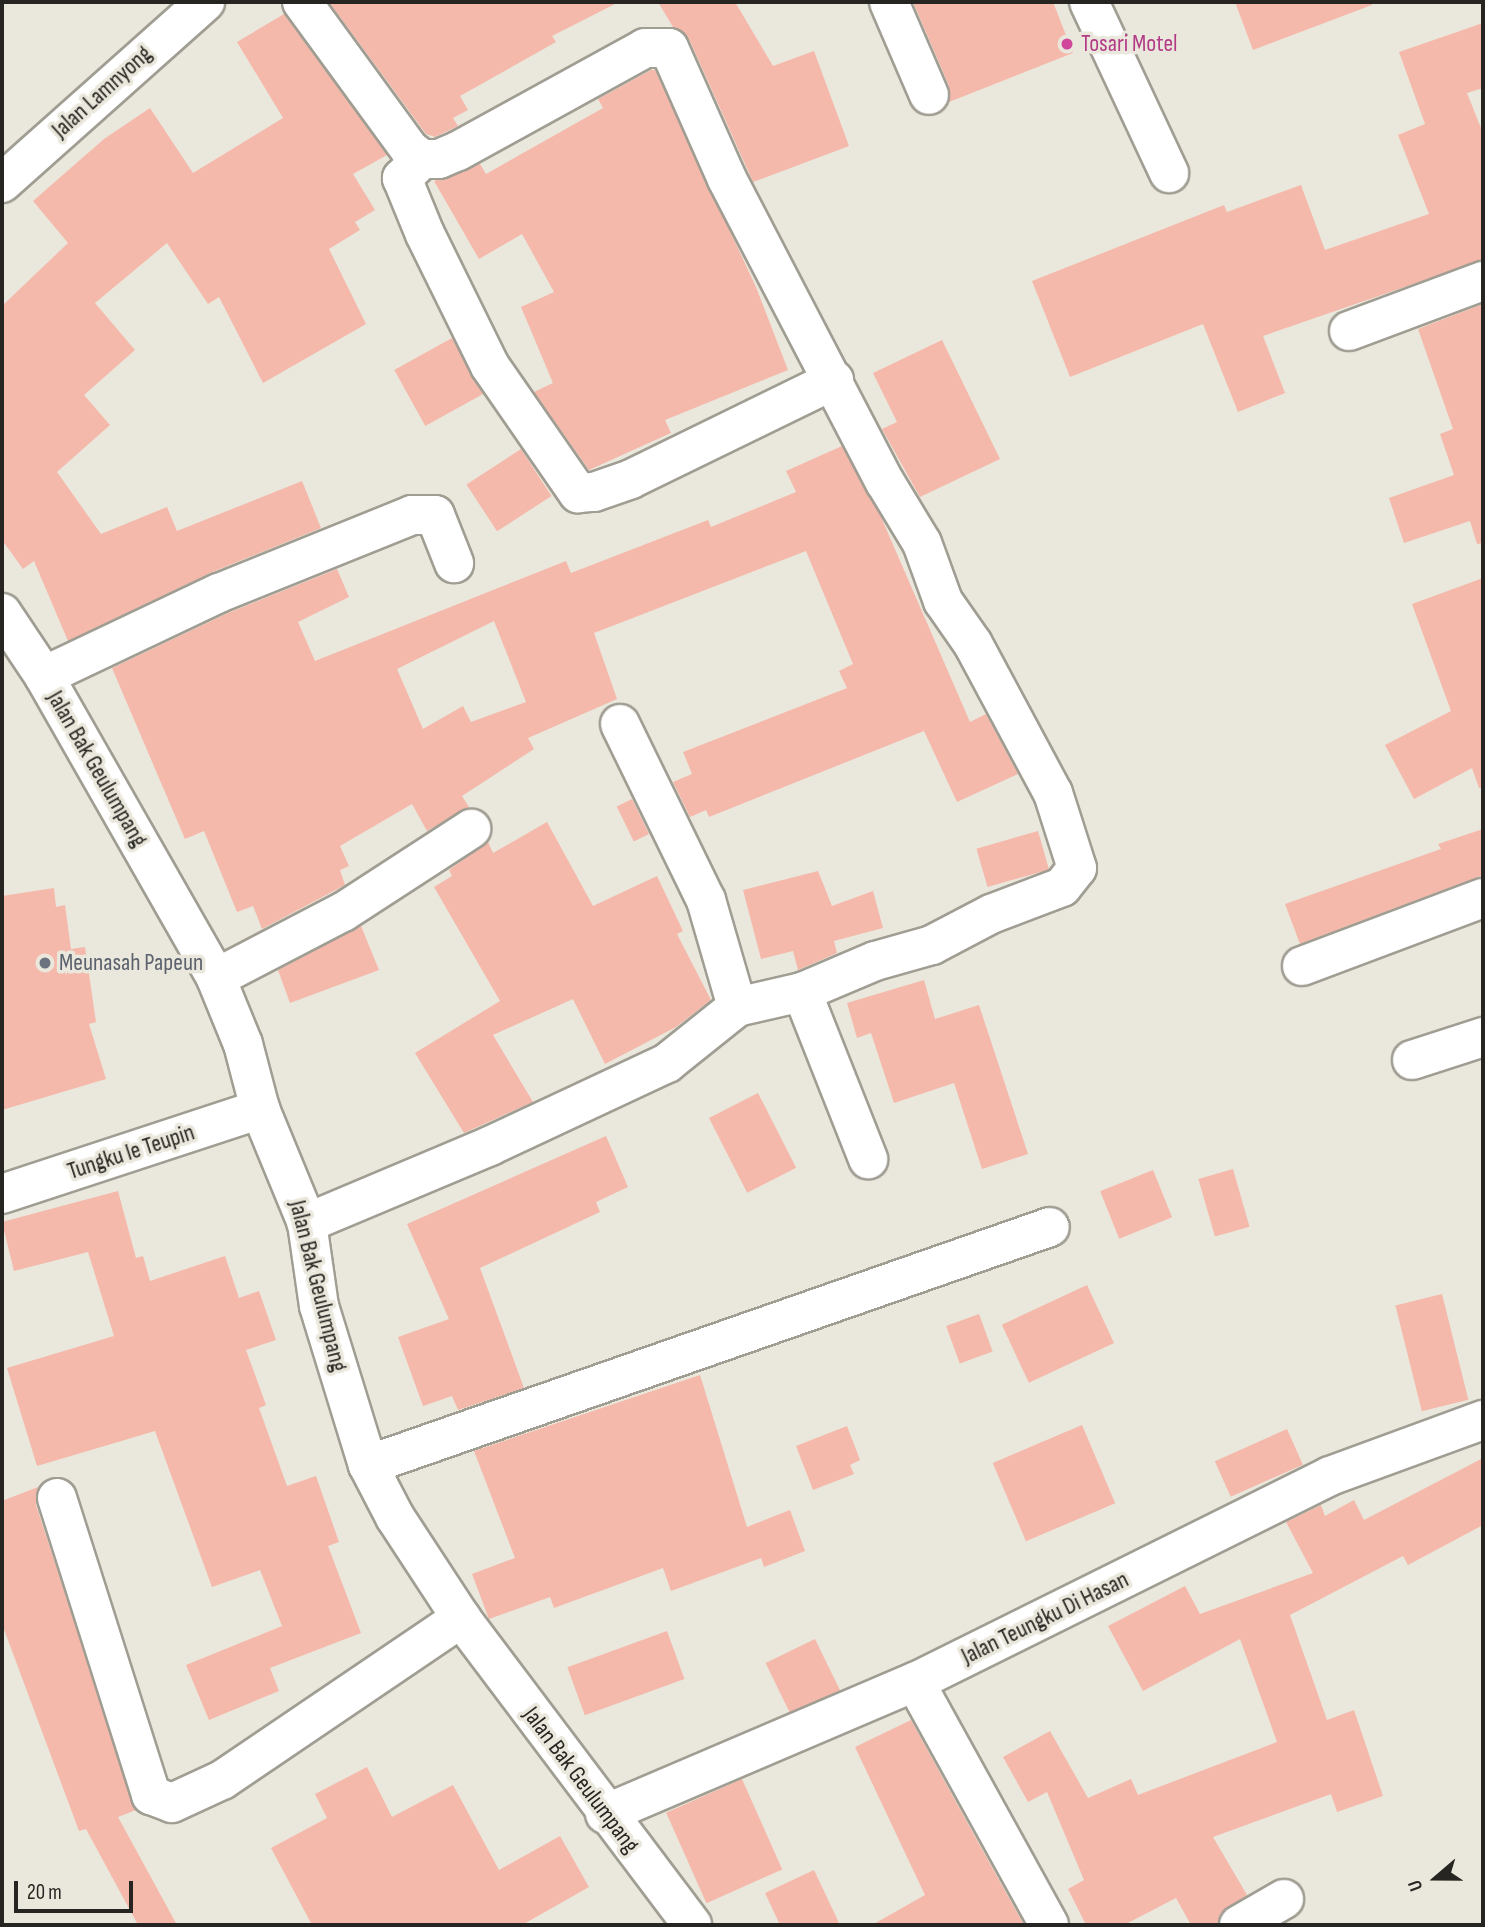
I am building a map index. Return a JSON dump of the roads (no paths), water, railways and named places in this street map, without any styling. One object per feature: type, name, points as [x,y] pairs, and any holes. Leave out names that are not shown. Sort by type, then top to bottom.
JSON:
[{"type":"street","name":"Jalan Lamnyong","points":[[2,183],[205,2]]},
{"type":"street","points":[[302,2],[410,150],[422,159],[439,159],[458,151],[645,48],[669,48],[727,179],[885,482],[922,543],[943,601],[973,644],[1054,793],[1077,868],[1062,887],[990,914],[932,946],[875,961],[802,992],[737,1007],[667,1063],[490,1146],[307,1223]]},
{"type":"street","points":[[889,2],[929,95]]},
{"type":"street","points":[[1090,2],[1169,173]]},
{"type":"street","points":[[422,159],[402,178],[425,234],[490,366],[578,493],[594,492],[631,479],[834,380]]},
{"type":"street","points":[[1349,331],[1483,281]]},
{"type":"street","points":[[44,676],[219,593],[412,515],[435,515],[454,563]]},
{"type":"street","name":"Jalan Bak Geulumpang","points":[[2,612],[44,676],[216,978],[243,1044],[260,1109],[307,1223],[319,1306],[368,1465],[395,1517],[461,1618],[605,1814],[692,1925]]},
{"type":"street","points":[[620,724],[706,900],[737,1007]]},
{"type":"street","points":[[216,978],[343,912],[471,830]]},
{"type":"street","points":[[1302,966],[1483,898]]},
{"type":"street","points":[[802,992],[868,1158]]},
{"type":"street","points":[[1412,1060],[1483,1037]]},
{"type":"street","name":"Tungku Ie Teupin","points":[[2,1194],[260,1109]]},
{"type":"street","points":[[368,1465],[1050,1227]]},
{"type":"street","name":"Jalan Teungku Di Hasan","points":[[605,1814],[915,1682],[1330,1476],[1483,1420]]},
{"type":"street","points":[[57,1498],[151,1795],[172,1803],[222,1780],[461,1618]]},
{"type":"street","points":[[915,1682],[1049,1925]]},
{"type":"street","points":[[1239,1925],[1284,1899]]},
{"type":"place","name":"Tosari Motel","points":[[1067,44]]},
{"type":"place","name":"Meunasah Papeun","points":[[45,963]]}]
